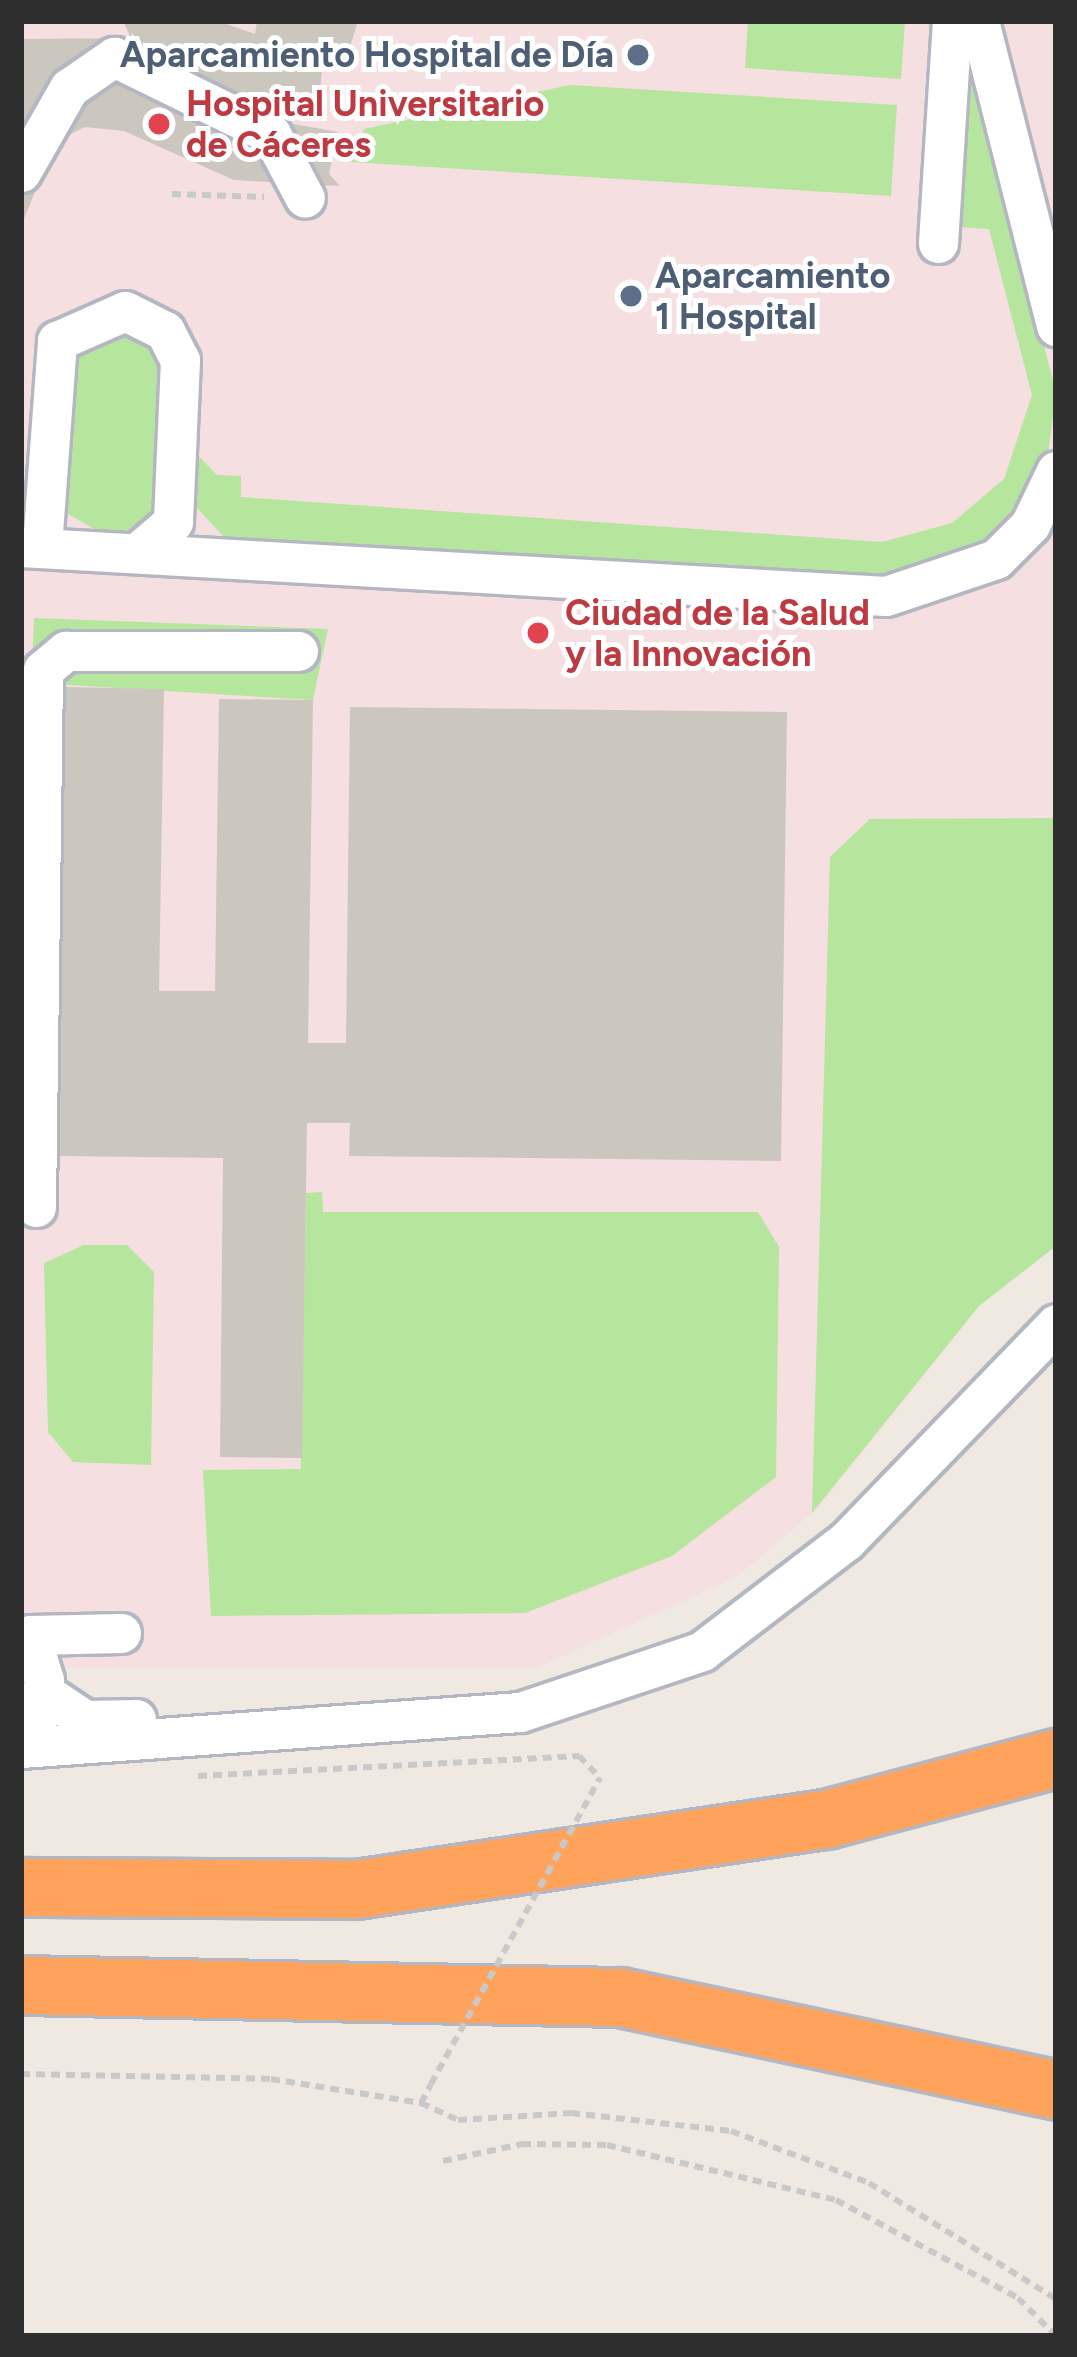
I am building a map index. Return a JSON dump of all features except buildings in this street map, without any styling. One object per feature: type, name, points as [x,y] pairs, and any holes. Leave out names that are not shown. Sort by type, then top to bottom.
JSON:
[{"type":"highway","points":[[21,1887],[356,1889],[826,1819],[1056,1758]]},
{"type":"highway","points":[[21,1985],[620,1996],[1056,2090]]},
{"type":"street","points":[[938,243],[952,21]]},
{"type":"street","points":[[979,21],[1056,326]]},
{"type":"street","points":[[21,172],[69,88],[114,57],[271,134],[304,198]]},
{"type":"street","points":[[138,552],[166,535],[177,498],[180,360],[164,331],[125,310],[80,322],[57,341],[49,369],[31,546],[886,596],[996,559],[1030,524],[1056,471]]},
{"type":"street","points":[[177,498],[231,556]]},
{"type":"street","points":[[36,1207],[43,670],[67,651],[298,651]]},
{"type":"street","points":[[43,1692],[21,1747],[520,1712],[702,1651],[846,1541],[1056,1324]]},
{"type":"street","points":[[121,1633],[25,1645],[43,1692],[86,1720],[411,1722]]},
{"type":"path","points":[[172,194],[304,198]]},
{"type":"path","points":[[184,1776],[580,1756],[600,1778],[421,2103]]},
{"type":"path","points":[[21,2074],[271,2079],[421,2103],[458,2120],[571,2113],[731,2131],[868,2183],[1056,2299]]},
{"type":"path","points":[[443,2161],[522,2144],[607,2145],[836,2200],[1018,2298],[1056,2336]]},
{"type":"shaded area","name":"Ciudad de la Salud y la Innovación","points":[[21,21],[1056,21],[1056,1246],[979,1306],[819,1507],[738,1576],[536,1668],[21,1668]]},
{"type":"green space","points":[[748,21],[905,21],[901,79],[745,68]]},
{"type":"green space","points":[[962,21],[1056,393],[1047,462],[1019,515],[967,559],[876,586],[227,540],[196,507],[192,449],[217,475],[241,476],[241,497],[882,542],[952,523],[1004,479],[1032,395],[989,229],[959,227]]},
{"type":"green space","points":[[570,85],[897,105],[891,196],[351,162],[364,129]]},
{"type":"green space","points":[[125,331],[170,358],[159,516],[110,538],[63,511],[74,356]]},
{"type":"green space","points":[[34,618],[328,629],[313,700],[52,684],[21,937]]},
{"type":"green space","points":[[1056,818],[1056,1246],[979,1306],[812,1513],[830,857],[870,819]]},
{"type":"green space","points":[[322,1192],[323,1212],[758,1212],[779,1247],[776,1477],[672,1556],[525,1613],[211,1616],[203,1470],[301,1469],[306,1193]]},
{"type":"green space","points":[[84,1245],[127,1245],[154,1272],[151,1465],[73,1462],[48,1432],[44,1263]]},
{"type":"place","name":"Aparcamiento Hospital de Día","points":[[638,55]]},
{"type":"place","name":"Hospital Universitario de Cáceres","points":[[159,124]]},
{"type":"place","name":"Aparcamiento 1 Hospital","points":[[631,296]]},
{"type":"place","name":"Ciudad de la Salud y la Innovación","points":[[538,633]]}]
